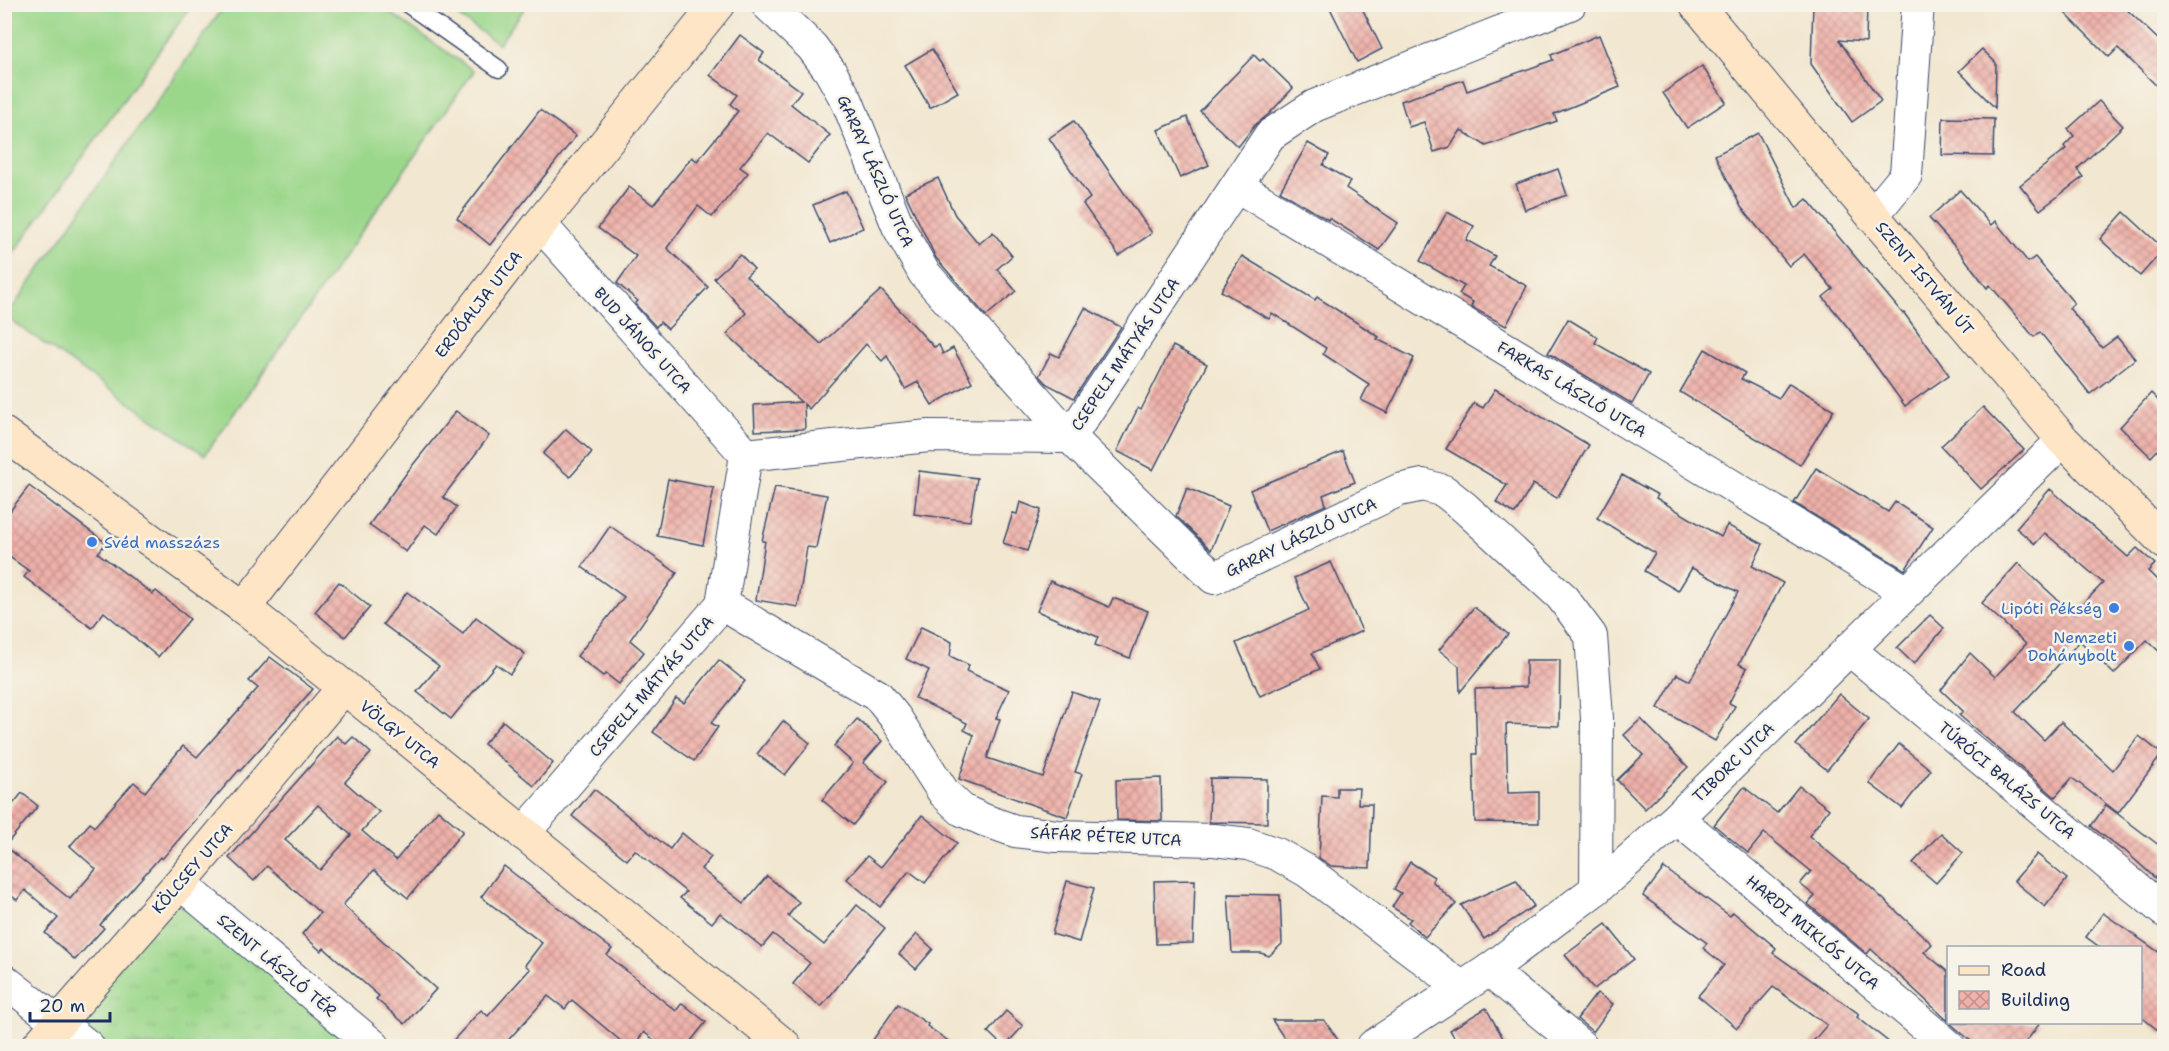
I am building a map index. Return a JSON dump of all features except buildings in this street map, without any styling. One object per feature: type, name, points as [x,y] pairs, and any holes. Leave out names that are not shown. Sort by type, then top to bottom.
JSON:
[{"type":"street","name":"ERDŐALJA UTCA","points":[[244,608],[540,224],[718,4]]},
{"type":"street","name":"GARAY LÁSZLÓ UTCA","points":[[767,4],[812,47],[830,71],[847,101],[898,226],[924,273],[1070,437],[1214,578],[1399,490],[1423,485],[1444,491],[1464,507],[1561,596],[1591,636],[1597,718],[1596,889]]},
{"type":"street","name":"CSEPELI MÁTYÁS UTCA","points":[[523,834],[722,604],[746,455],[929,436],[1070,437],[1270,135],[1314,106],[1570,4]]},
{"type":"street","name":"SZENT ISTVÁN ÚT","points":[[1696,4],[1872,216],[2063,440],[2164,542]]},
{"type":"street","points":[[1872,216],[1906,174],[1918,4]]},
{"type":"street","name":"FARKAS LÁSZLÓ UTCA","points":[[1237,186],[1907,592]]},
{"type":"street","name":"BUD JÁNOS UTCA","points":[[540,224],[746,455]]},
{"type":"street","name":"VÖLGY UTCA","points":[[4,434],[244,608],[785,1047]]},
{"type":"street","name":"TIBORC UTCA","points":[[1373,1047],[1489,970],[1596,889],[1677,818],[2063,440]]},
{"type":"street","name":"SÁFÁR PÉTER UTCA","points":[[722,604],[878,696],[895,717],[944,793],[962,810],[1015,831],[1057,836],[1214,840],[1248,844],[1277,854],[1307,871],[1461,987]]},
{"type":"street","name":"TÚRÓCI BALÁZS UTCA","points":[[1849,649],[2164,911]]},
{"type":"street","name":"KÖLCSEY UTCA","points":[[47,1035],[180,883],[344,687]]},
{"type":"street","name":"HARDI MIKLÓS UTCA","points":[[1677,818],[1949,1047]]},
{"type":"street","name":"SZENT LÁSZLÓ TÉR","points":[[180,883],[374,1047]]},
{"type":"street","points":[[1489,970],[1581,1047]]},
{"type":"street","points":[[4,980],[47,1035],[88,1047]]},
{"type":"lane","points":[[407,4],[499,69]]},
{"type":"green space","points":[[4,5],[192,5],[5,265]]},
{"type":"green space","points":[[225,5],[379,5],[474,71],[205,455],[6,317]]},
{"type":"green space","points":[[442,5],[527,5],[499,44]]},
{"type":"green space","points":[[180,883],[374,1046],[93,1046],[57,1023]]},
{"type":"place","name":"Svéd masszázs","points":[[92,542]]},
{"type":"place","name":"Lipóti Pékség","points":[[2114,608]]},
{"type":"place","name":"Nemzeti Dohánybolt","points":[[2129,646]]}]
